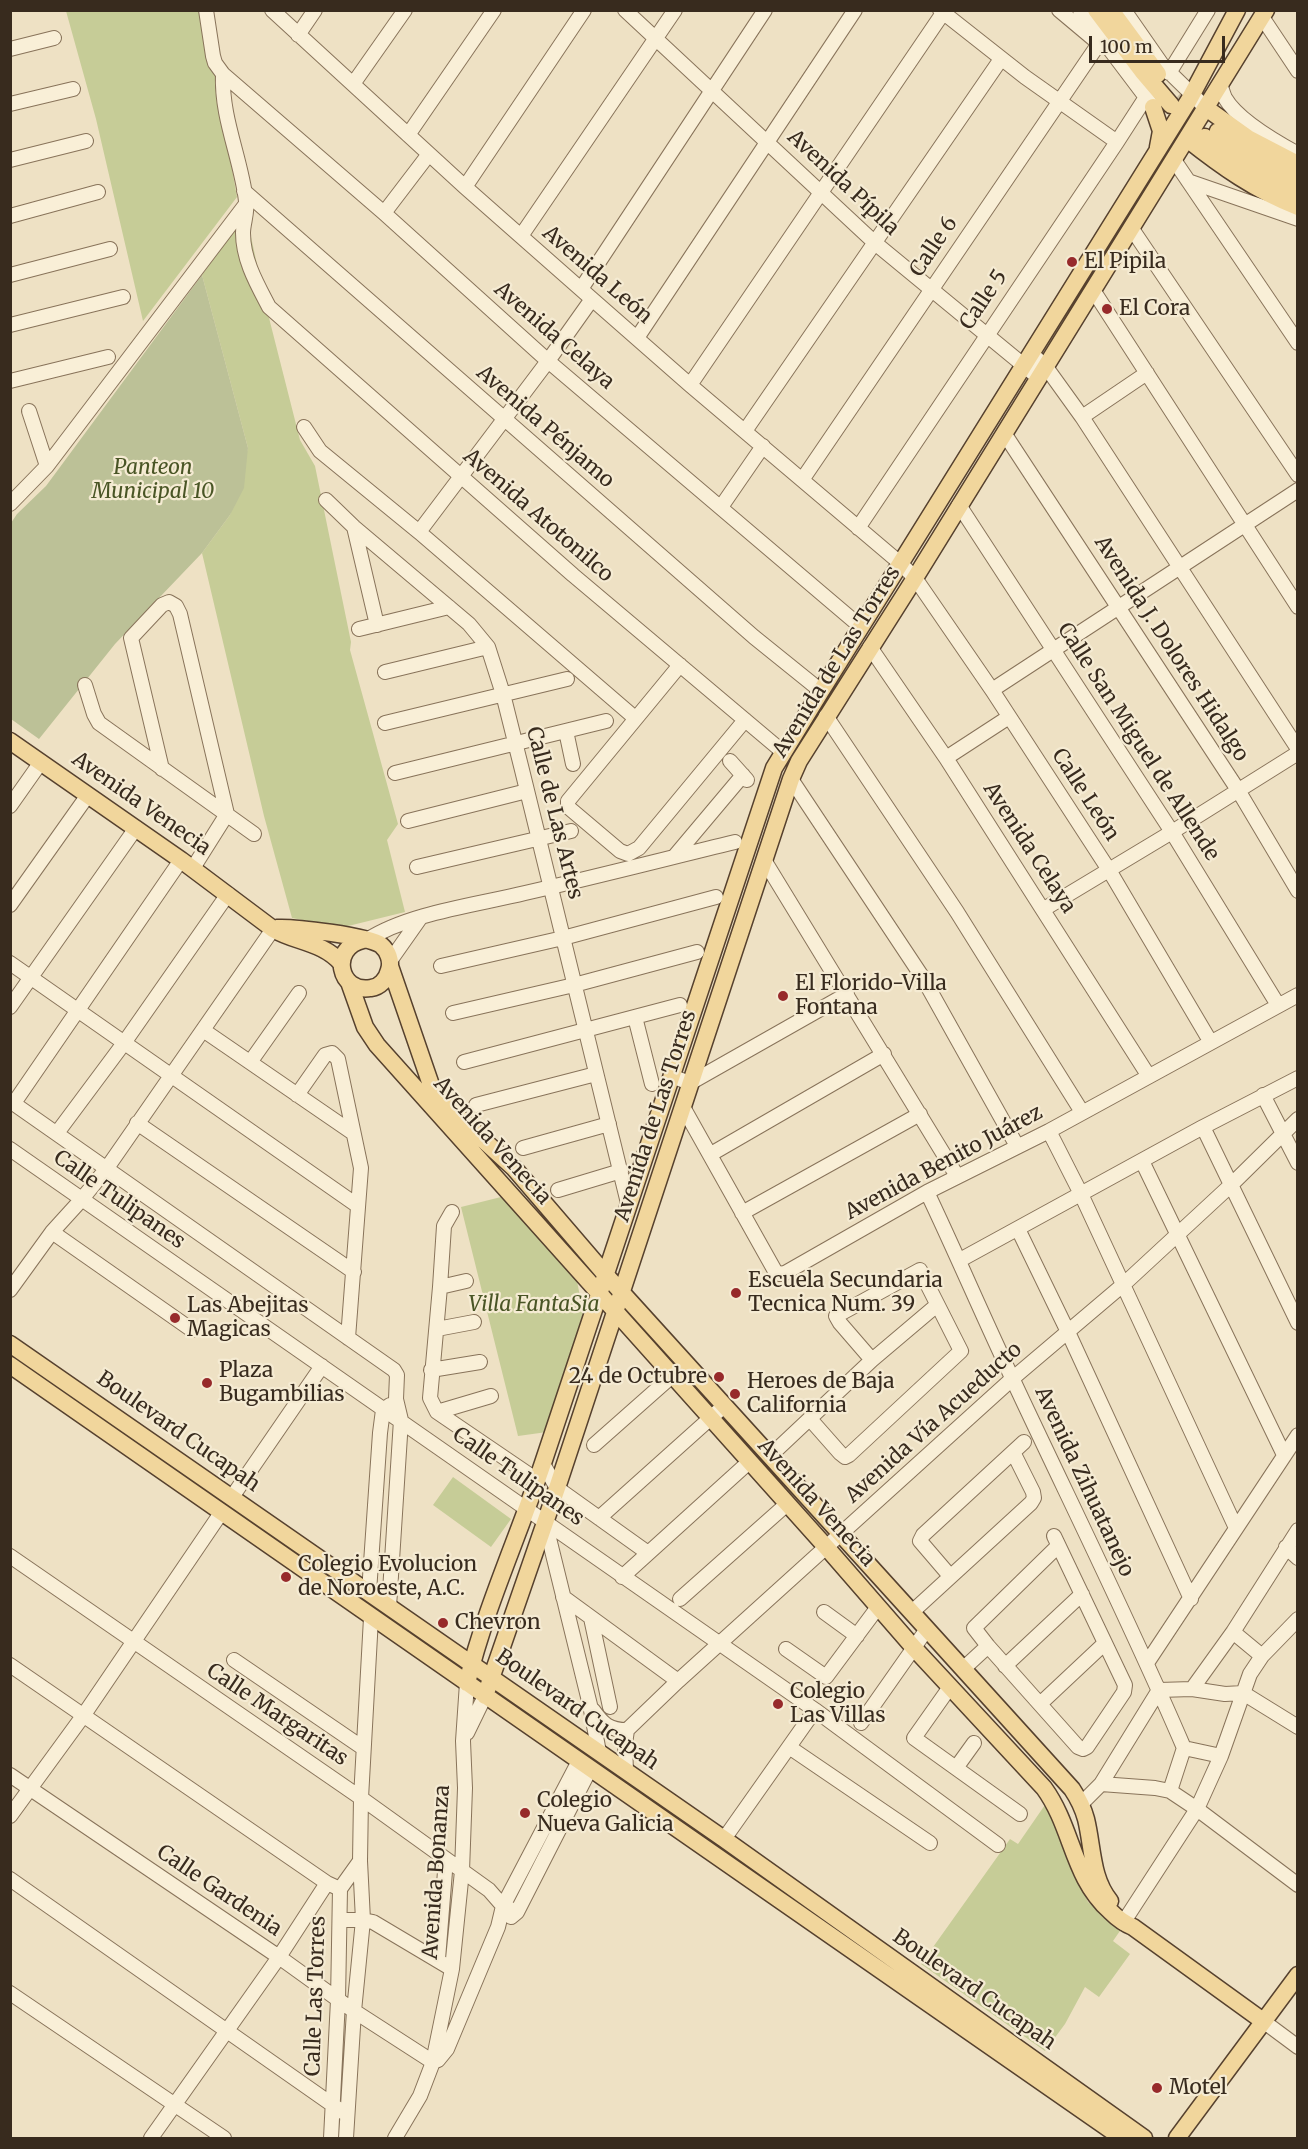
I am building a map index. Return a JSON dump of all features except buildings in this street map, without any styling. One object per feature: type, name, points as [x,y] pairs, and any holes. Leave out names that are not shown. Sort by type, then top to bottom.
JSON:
[{"type":"main road","points":[[1096,10],[1142,71],[1180,99]]},
{"type":"main road","points":[[1111,10],[1159,75],[1180,99]]},
{"type":"main road","name":"Avenida de Las Torres","points":[[467,1683],[543,1464],[774,768],[1173,126],[1180,99],[1236,10]]},
{"type":"main road","name":"Avenida de Las Torres","points":[[485,1696],[557,1488],[764,860],[799,761],[1264,14]]},
{"type":"main road","points":[[1150,102],[1161,136],[1156,153]]},
{"type":"main road","points":[[1206,108],[1248,138],[1298,164]]},
{"type":"main road","points":[[1298,178],[1209,132],[1253,171],[1298,192]]},
{"type":"main road","points":[[1187,139],[1231,173],[1256,188],[1298,207]]},
{"type":"main road","name":"Avenida Venecia","points":[[10,741],[187,864],[273,929],[286,937],[330,951],[341,963]]},
{"type":"main road","points":[[273,929],[290,927],[348,935],[375,942],[383,948],[390,963],[384,981],[375,987],[364,989],[349,982],[343,973],[341,963],[347,948],[356,942],[365,940]]},
{"type":"main road","name":"Avenida Venecia","points":[[390,963],[431,1085],[438,1095],[453,1114],[514,1168],[621,1292],[1072,1789],[1086,1817],[1093,1863],[1101,1886],[1127,1923]]},
{"type":"main road","name":"Avenida Venecia","points":[[349,982],[365,1027],[377,1045],[914,1648],[1044,1788],[1056,1807],[1089,1889],[1127,1923]]},
{"type":"main road","name":"Boulevard Cucapah","points":[[10,1344],[724,1839],[1144,2139]]},
{"type":"main road","name":"Boulevard Cucapah","points":[[10,1365],[1122,2139]]},
{"type":"main road","points":[[1072,1851],[1083,1851],[1091,1844]]},
{"type":"main road","points":[[1127,1923],[1263,2022]]},
{"type":"main road","points":[[1177,2139],[1298,1975]]},
{"type":"street","points":[[10,504],[47,466],[245,197],[228,125],[223,88],[224,74],[215,63],[213,56],[206,10]]},
{"type":"street","name":"Avenida León","points":[[272,10],[465,187],[690,385],[915,578]]},
{"type":"street","points":[[298,35],[315,10]]},
{"type":"street","points":[[353,84],[405,10]]},
{"type":"street","points":[[408,135],[494,10]]},
{"type":"street","points":[[465,187],[584,10]]},
{"type":"street","name":"Avenida Pípila","points":[[625,10],[876,243],[930,290],[986,335],[1042,372],[1082,417],[1298,751]]},
{"type":"street","points":[[521,236],[675,10]]},
{"type":"street","points":[[581,288],[765,10]]},
{"type":"street","points":[[638,338],[855,10]]},
{"type":"street","points":[[1059,10],[1100,41]]},
{"type":"street","points":[[1080,10],[1100,41],[1150,102],[1187,139]]},
{"type":"street","points":[[1169,73],[1208,10]]},
{"type":"street","points":[[1125,11],[1169,73],[1180,99],[1206,108]]},
{"type":"street","points":[[690,385],[942,12],[1001,59],[1118,142]]},
{"type":"street","points":[[1264,14],[1298,71]]},
{"type":"street","points":[[10,49],[54,38]]},
{"type":"street","name":"Calle 6","points":[[802,480],[1100,41]]},
{"type":"street","points":[[746,431],[1001,59]]},
{"type":"street","name":"Avenida Celaya","points":[[224,74],[384,213],[548,361],[861,627]]},
{"type":"street","points":[[1220,84],[1225,98],[1233,108],[1261,132],[1298,154]]},
{"type":"street","points":[[10,104],[74,89]]},
{"type":"street","name":"Calle 5","points":[[858,528],[1118,142],[1150,102]]},
{"type":"street","points":[[10,159],[86,141]]},
{"type":"street","points":[[384,213],[429,154]]},
{"type":"street","points":[[1174,160],[1298,343]]},
{"type":"street","points":[[1188,181],[1298,219]]},
{"type":"street","points":[[10,216],[98,192]]},
{"type":"street","name":"Avenida Atotonilco","points":[[245,197],[244,248],[254,277],[269,307],[573,575],[783,752]]},
{"type":"street","name":"Avenida Pénjamo","points":[[245,197],[754,637],[821,691]]},
{"type":"street","points":[[1132,229],[1298,475]]},
{"type":"street","points":[[10,275],[110,249]]},
{"type":"street","points":[[1093,290],[1298,607]]},
{"type":"street","points":[[10,325],[123,297]]},
{"type":"street","points":[[419,532],[592,299]]},
{"type":"street","points":[[10,381],[108,357]]},
{"type":"street","points":[[1082,417],[1147,373]]},
{"type":"street","points":[[29,411],[47,466]]},
{"type":"street","points":[[304,427],[320,451],[419,532],[635,718]]},
{"type":"street","name":"Avenida J. Dolores Hidalgo","points":[[1004,433],[1238,790],[1298,891]]},
{"type":"street","points":[[721,507],[763,446]]},
{"type":"street","points":[[992,690],[1298,490]]},
{"type":"street","name":"Calle de Las Artes","points":[[326,500],[354,527],[449,607],[480,636],[488,647],[503,694],[628,1203]]},
{"type":"street","name":"Calle San Miguel de Allende","points":[[958,505],[1054,648],[1172,832],[1278,1005]]},
{"type":"street","points":[[354,527],[377,625]]},
{"type":"street","name":"Calle León","points":[[915,578],[992,690],[1109,870],[1210,1041]]},
{"type":"street","points":[[162,769],[131,638],[162,605],[169,602],[176,606],[180,614],[227,814]]},
{"type":"street","points":[[359,629],[449,607]]},
{"type":"street","name":"Avenida Celaya","points":[[870,646],[1044,909],[1148,1075]]},
{"type":"street","points":[[385,672],[488,647]]},
{"type":"street","points":[[680,665],[567,804],[620,851],[628,854],[639,848],[745,720]]},
{"type":"street","points":[[385,723],[567,679]]},
{"type":"street","points":[[85,685],[99,723],[254,834]]},
{"type":"street","points":[[826,716],[957,912],[1082,1112]]},
{"type":"street","points":[[946,758],[1009,717]]},
{"type":"street","points":[[396,773],[606,721]]},
{"type":"street","points":[[566,731],[573,764]]},
{"type":"street","points":[[1044,909],[1172,832],[1298,751]]},
{"type":"street","points":[[674,857],[746,778],[730,761]]},
{"type":"street","points":[[10,806],[41,762]]},
{"type":"street","points":[[791,779],[923,978],[1017,1146]]},
{"type":"street","points":[[408,821],[527,791]]},
{"type":"street","points":[[10,905],[88,795]]},
{"type":"street","points":[[227,814],[77,1010],[12,1102],[394,1370],[397,1376],[396,1399],[401,1420],[389,1607]]},
{"type":"street","points":[[10,1007],[136,828]]},
{"type":"street","points":[[417,867],[571,831]]},
{"type":"street","points":[[365,940],[386,929],[421,917],[735,842]]},
{"type":"street","points":[[764,860],[957,1176]]},
{"type":"street","points":[[57,1133],[124,1043],[228,894]]},
{"type":"street","points":[[441,966],[563,938],[716,897]]},
{"type":"street","points":[[390,963],[421,917]]},
{"type":"street","points":[[10,1290],[52,1232],[107,1168],[273,929]]},
{"type":"street","points":[[453,1013],[574,986],[696,952]]},
{"type":"street","points":[[10,963],[358,1206]]},
{"type":"street","points":[[251,1061],[299,993]]},
{"type":"street","points":[[671,1076],[690,1083],[847,994]]},
{"type":"street","name":"Avenida Benito Juárez","points":[[683,1107],[775,1271],[779,1274],[927,1192],[1049,1131],[1210,1041],[1298,995]]},
{"type":"street","points":[[464,1062],[680,1005]]},
{"type":"street","points":[[635,1017],[652,1084]]},
{"type":"street","points":[[203,1029],[353,1133]]},
{"type":"street","points":[[297,1095],[325,1055],[332,1053],[338,1059],[361,1168],[348,1338]]},
{"type":"street","points":[[711,1154],[884,1054]]},
{"type":"street","points":[[476,1105],[596,1074]]},
{"type":"street","points":[[960,1260],[1203,1127],[1298,1078]]},
{"type":"street","points":[[1263,1095],[1298,1163]]},
{"type":"street","points":[[742,1213],[920,1114]]},
{"type":"street","name":"Avenida Vía Acueducto","points":[[627,1730],[719,1643],[1012,1379],[1124,1284],[1298,1119]]},
{"type":"street","points":[[137,1123],[354,1272]]},
{"type":"street","points":[[523,1148],[609,1124]]},
{"type":"street","points":[[1203,1127],[1298,1323]]},
{"type":"street","points":[[1049,1131],[1124,1284],[1236,1528]]},
{"type":"street","name":"Calle Tulipanes","points":[[10,1149],[719,1643],[998,1845]]},
{"type":"street","points":[[1142,1161],[1284,1455]]},
{"type":"street","points":[[558,1190],[621,1171]]},
{"type":"street","name":"Avenida Zihuatanejo","points":[[927,1192],[960,1260],[1012,1379],[1147,1663],[1184,1748]]},
{"type":"street","points":[[452,1212],[444,1226],[437,1329],[429,1398],[437,1412],[537,1480]]},
{"type":"street","points":[[1018,1229],[1191,1599]]},
{"type":"street","points":[[52,1232],[192,1330]]},
{"type":"street","points":[[810,1419],[845,1457],[961,1351],[920,1270],[836,1316],[872,1360]]},
{"type":"street","points":[[440,1287],[466,1281]]},
{"type":"street","points":[[770,1456],[872,1360],[937,1305]]},
{"type":"street","points":[[437,1329],[474,1322]]},
{"type":"street","points":[[431,1370],[480,1362]]},
{"type":"street","points":[[232,1497],[322,1366]]},
{"type":"street","points":[[594,1445],[672,1376]]},
{"type":"street","points":[[437,1412],[491,1396]]},
{"type":"street","points":[[369,1592],[383,1410],[396,1399]]},
{"type":"street","points":[[599,1518],[724,1406]]},
{"type":"street","points":[[1147,1663],[1298,1435]]},
{"type":"street","points":[[950,1576],[920,1541],[923,1535],[1024,1442]]},
{"type":"street","points":[[912,1612],[1031,1503],[1034,1498],[1033,1492],[1013,1452]]},
{"type":"street","points":[[622,1576],[749,1462]]},
{"type":"street","points":[[543,1464],[557,1488],[648,1553]]},
{"type":"street","points":[[680,1599],[787,1504]]},
{"type":"street","points":[[10,1816],[82,1716],[221,1513]]},
{"type":"street","points":[[545,1522],[590,1706],[598,1752]]},
{"type":"street","points":[[1192,1689],[1233,1632],[1298,1530]]},
{"type":"street","points":[[1056,1541],[1082,1594],[1125,1688],[1088,1747],[1083,1749],[1078,1747],[975,1631],[975,1625],[1056,1541]]},
{"type":"street","points":[[1286,1547],[1298,1558]]},
{"type":"street","name":"Calle Margaritas","points":[[10,1556],[361,1798],[489,1890],[503,1906],[517,1912]]},
{"type":"street","points":[[1005,1666],[1082,1594]]},
{"type":"street","points":[[563,1597],[678,1681]]},
{"type":"street","points":[[786,1649],[820,1675],[826,1677],[878,1607]]},
{"type":"street","points":[[824,1612],[857,1636]]},
{"type":"street","name":"Calle Las Torres","points":[[346,2139],[354,2011],[363,1920],[360,1861],[361,1798],[372,1618]]},
{"type":"street","points":[[591,1618],[610,1707]]},
{"type":"street","points":[[1127,1923],[1197,1809],[1221,1756],[1251,1674],[1262,1656],[1298,1619]]},
{"type":"street","points":[[861,1723],[927,1629]]},
{"type":"street","points":[[1233,1632],[1262,1656]]},
{"type":"street","points":[[1040,1704],[1105,1643]]},
{"type":"street","points":[[963,1669],[988,1646]]},
{"type":"street","points":[[234,1660],[363,1748]]},
{"type":"street","points":[[10,1665],[327,1883],[340,1889]]},
{"type":"street","name":"Avenida Bonanza","points":[[395,2139],[420,2096],[433,2062],[452,1969],[462,1871],[465,1788],[463,1741],[467,1683]]},
{"type":"street","points":[[950,1687],[914,1738],[1020,1814]]},
{"type":"street","points":[[1081,1804],[1101,1784],[1159,1690],[1192,1689],[1225,1694],[1243,1693],[1298,1727]]},
{"type":"street","name":"Avenida Bonanza","points":[[463,1741],[485,1696]]},
{"type":"street","points":[[590,1706],[604,1725],[618,1730],[627,1730],[626,1771]]},
{"type":"street","points":[[724,1839],[814,1710]]},
{"type":"street","points":[[956,1768],[974,1743]]},
{"type":"street","points":[[789,1747],[930,1843]]},
{"type":"street","points":[[1170,1791],[1184,1748],[1221,1756]]},
{"type":"street","points":[[498,1927],[517,1912],[584,1765]]},
{"type":"street","name":"Calle Gardenia","points":[[10,1775],[279,1957],[354,2011],[433,2062]]},
{"type":"street","points":[[1101,1784],[1170,1791],[1298,1885]]},
{"type":"street","points":[[433,2062],[438,2060],[447,2049],[498,1927],[503,1906],[573,1787]]},
{"type":"street","points":[[438,1959],[446,1859]]},
{"type":"street","name":"Calle Las Torres","points":[[331,2139],[338,2000],[340,1889],[360,1861]]},
{"type":"street","points":[[10,1880],[347,2115]]},
{"type":"street","points":[[151,2139],[279,1957],[327,1883]]},
{"type":"street","points":[[340,1920],[363,1920],[373,1923],[452,1969]]},
{"type":"street","points":[[10,1993],[176,2104],[224,2139]]},
{"type":"street","points":[[1263,2022],[1298,2047]]},
{"type":"green space","points":[[66,11],[204,11],[237,197],[143,321],[96,119]]},
{"type":"green space","points":[[246,214],[267,310],[300,440],[315,466],[351,642],[350,650],[398,824],[387,840],[405,912],[336,929],[328,925],[292,918],[264,816],[202,553],[230,515],[248,448],[202,275]]},
{"type":"green space","name":"Panteon Municipal 10","points":[[202,275],[248,448],[244,488],[230,515],[202,553],[115,644],[39,739],[11,719],[11,523],[17,514],[46,486]]},
{"type":"green space","name":"Villa FantaSia","points":[[501,1197],[577,1281],[584,1317],[547,1432],[518,1436],[461,1207]]},
{"type":"green space","points":[[453,1477],[511,1519],[491,1547],[433,1505]]},
{"type":"green space","points":[[1047,1802],[1088,1902],[1122,1928],[1113,1941],[1130,1954],[1099,1997],[1085,1987],[1065,2024],[1045,2051],[921,1964],[1010,1839],[1018,1844]]},
{"type":"tunnel","points":[[1178,96],[1212,127]]},
{"type":"place","name":"El Pipila","points":[[1072,262]]},
{"type":"place","name":"El Cora","points":[[1107,309]]},
{"type":"place","name":"El Florido-Villa Fontana","points":[[783,996]]},
{"type":"place","name":"Escuela Secundaria Tecnica Num. 39","points":[[736,1293]]},
{"type":"place","name":"Las Abejitas Magicas","points":[[175,1318]]},
{"type":"place","name":"24 de Octubre","points":[[719,1377]]},
{"type":"place","name":"Plaza Bugambilias","points":[[207,1383]]},
{"type":"place","name":"Heroes de Baja California","points":[[735,1394]]},
{"type":"place","name":"Colegio Evolucion de Noroeste, A.C.","points":[[286,1577]]},
{"type":"place","name":"Chevron","points":[[443,1623]]},
{"type":"place","name":"Colegio Las Villas","points":[[778,1704]]},
{"type":"place","name":"Colegio Nueva Galicia","points":[[525,1813]]},
{"type":"place","name":"Motel","points":[[1157,2088]]}]
